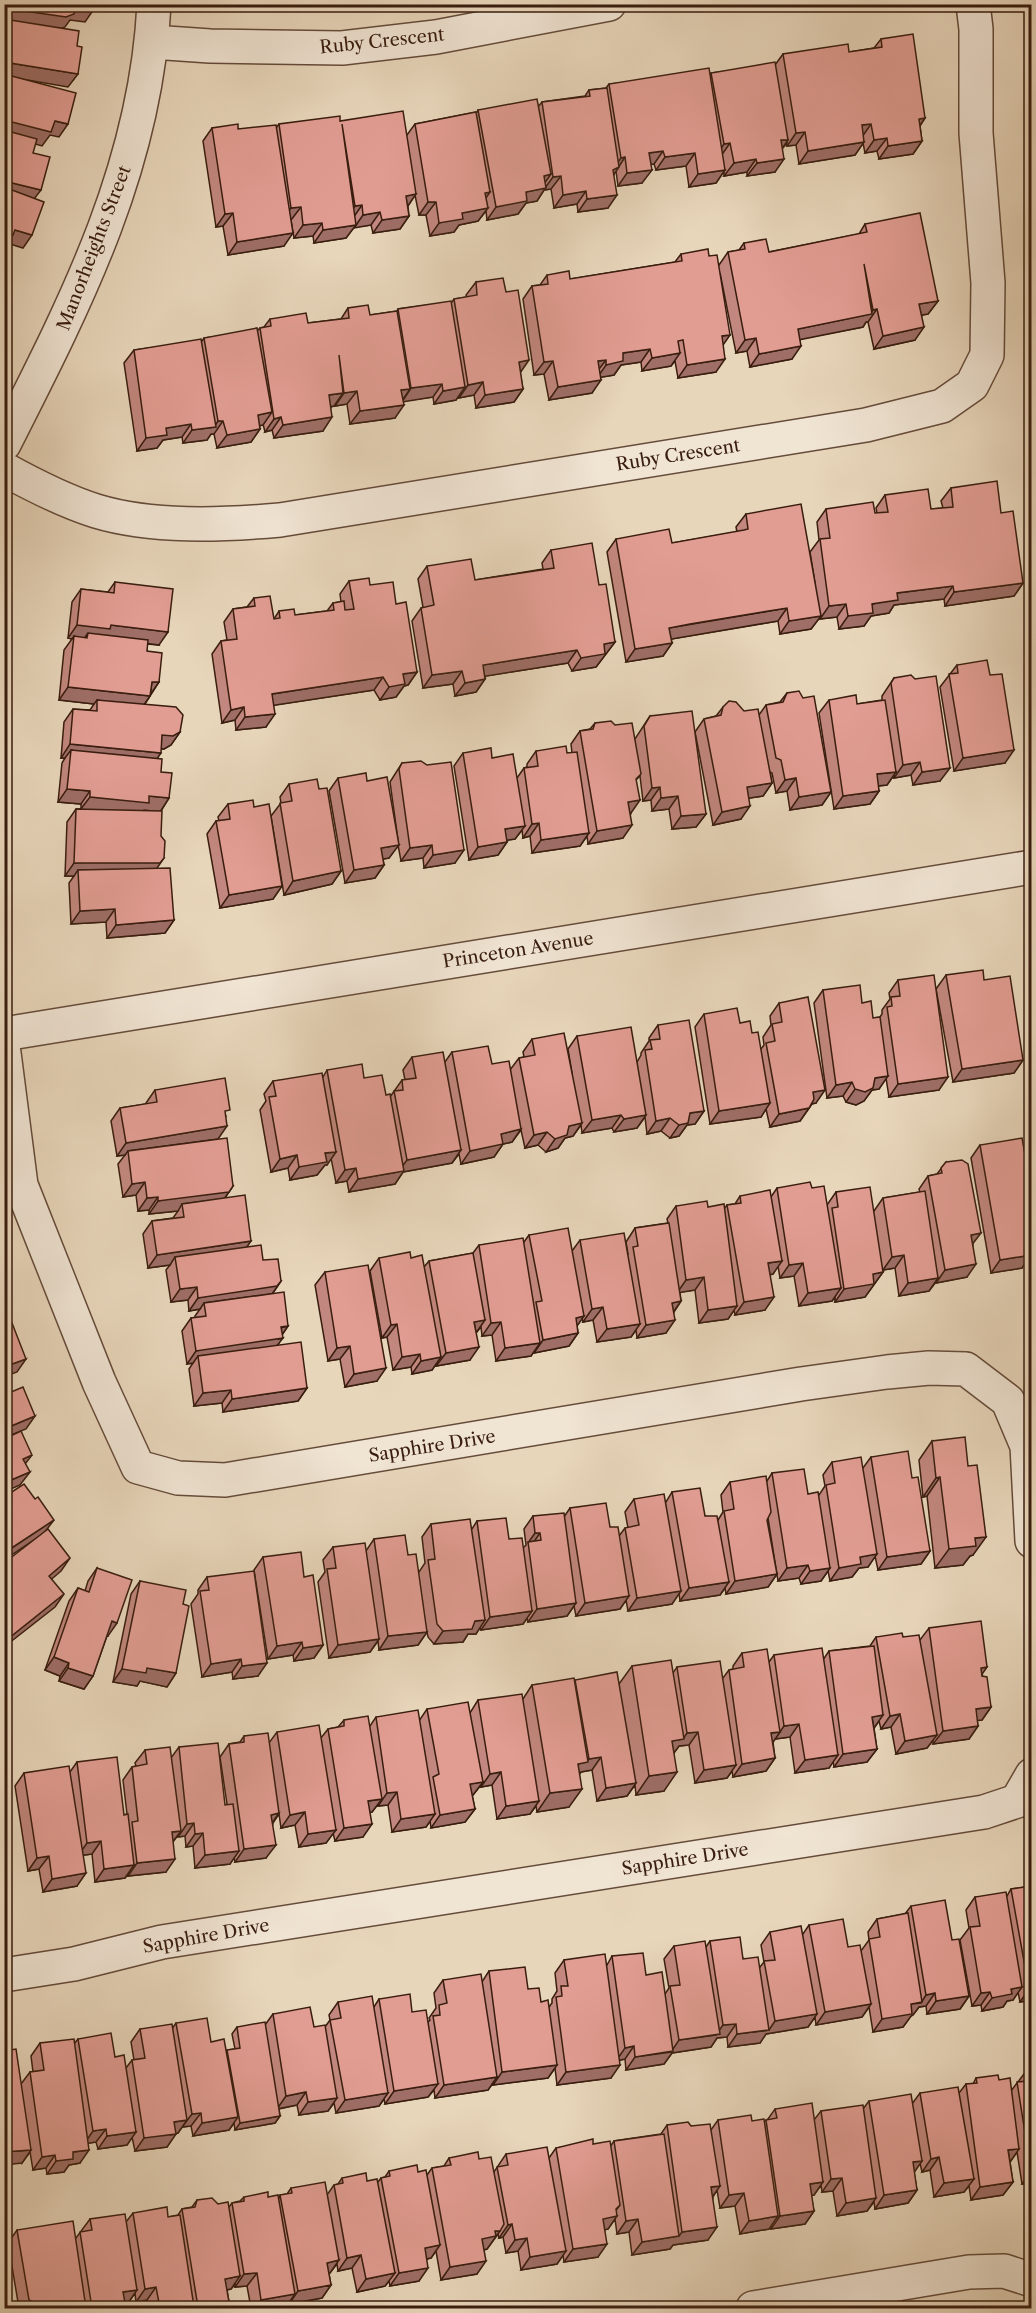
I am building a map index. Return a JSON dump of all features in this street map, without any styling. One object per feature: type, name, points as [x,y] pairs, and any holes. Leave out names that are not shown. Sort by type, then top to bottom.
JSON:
[{"type":"street","name":"Manorheights Street","points":[[4,444],[69,318],[121,188],[140,117],[152,42],[154,4]]},
{"type":"street","name":"Ruby Crescent","points":[[152,42],[342,48],[436,37],[609,4]]},
{"type":"street","name":"Ruby Crescent","points":[[4,469],[33,486],[97,511],[159,521],[216,525],[280,520],[854,427],[942,406],[972,385],[987,356],[988,283],[976,133],[974,4]]},
{"type":"street","name":"Princeton Avenue","points":[[4,1034],[1032,867]]},
{"type":"street","name":"Sapphire Drive","points":[[4,1053],[21,1185],[99,1382],[138,1467],[178,1478],[225,1480],[812,1382],[919,1369],[966,1369],[1008,1401],[1027,1446],[1032,1541]]},
{"type":"street","name":"Sapphire Drive","points":[[4,1975],[74,1964],[162,1942],[984,1812],[1017,1801],[1032,1775]]},
{"type":"street","points":[[753,2308],[969,2272],[1004,2271],[1031,2279]]},
{"type":"building","points":[[4,4],[95,4],[94,9],[76,6],[74,14],[66,17],[4,8]]},
{"type":"building","points":[[4,19],[79,31],[77,46],[82,47],[78,74],[4,62]]},
{"type":"building","points":[[913,34],[925,118],[919,119],[922,141],[888,146],[887,138],[874,140],[871,124],[862,125],[864,142],[808,151],[805,132],[796,133],[783,54],[848,44],[849,52],[882,47],[881,39]]},
{"type":"building","points":[[775,62],[788,140],[781,140],[784,159],[757,163],[756,159],[734,163],[730,143],[724,144],[711,73]]},
{"type":"building","points":[[709,68],[725,170],[698,174],[695,153],[665,157],[663,151],[649,153],[652,170],[627,173],[625,157],[621,158],[609,84]]},
{"type":"building","points":[[4,74],[76,93],[68,124],[55,121],[51,132],[4,120]]},
{"type":"building","points":[[607,88],[619,167],[613,170],[617,195],[587,199],[586,191],[563,195],[561,176],[553,177],[542,102],[590,96],[589,90]]},
{"type":"building","points":[[537,99],[551,174],[544,176],[546,188],[526,192],[527,201],[496,207],[478,110]]},
{"type":"building","points":[[403,111],[416,194],[406,196],[409,216],[382,220],[380,212],[363,215],[362,205],[355,206],[342,124],[356,225],[323,230],[322,223],[303,225],[301,207],[291,208],[279,124],[340,116],[340,121]]},
{"type":"building","points":[[476,112],[490,192],[485,193],[488,208],[462,213],[463,219],[439,223],[436,202],[428,202],[415,124]]},
{"type":"building","points":[[238,124],[238,129],[276,125],[293,233],[237,242],[233,213],[225,214],[212,128]]},
{"type":"building","points":[[4,130],[37,139],[33,153],[50,157],[41,190],[4,181]]},
{"type":"building","points":[[4,187],[44,202],[32,235],[15,230],[13,235],[4,231]]},
{"type":"building","points":[[920,213],[938,301],[919,304],[924,327],[883,336],[877,309],[873,310],[864,264],[872,314],[798,329],[801,346],[759,354],[756,338],[745,340],[728,252],[745,249],[744,243],[766,239],[769,252],[867,232],[865,224]]},
{"type":"building","points":[[708,249],[709,256],[717,255],[730,335],[722,336],[725,359],[687,365],[683,340],[678,341],[680,353],[652,358],[650,349],[623,353],[623,361],[606,365],[606,360],[598,361],[601,380],[558,387],[553,361],[544,362],[532,286],[548,284],[547,275],[569,271],[570,279],[682,261],[681,254]]},
{"type":"building","points":[[503,278],[506,292],[518,290],[529,360],[519,362],[523,389],[485,395],[483,382],[468,385],[454,299],[477,295],[476,282]]},
{"type":"building","points":[[451,301],[465,387],[443,391],[442,384],[411,388],[398,309]]},
{"type":"building","points":[[368,305],[370,315],[397,311],[410,389],[401,390],[404,405],[360,411],[357,391],[344,393],[339,355],[343,393],[329,395],[332,417],[283,425],[281,417],[274,419],[260,328],[271,326],[270,319],[306,313],[308,323],[349,318],[348,308]]},
{"type":"building","points":[[257,328],[272,412],[258,415],[260,429],[227,435],[223,421],[218,421],[204,338]]},
{"type":"building","points":[[201,339],[216,427],[192,430],[191,424],[166,428],[167,435],[146,438],[134,350]]},
{"type":"building","points":[[997,481],[1001,513],[1013,511],[1023,583],[954,592],[953,586],[897,593],[898,600],[872,604],[873,613],[848,616],[846,604],[829,606],[820,539],[830,538],[826,509],[873,502],[875,513],[888,512],[885,495],[928,489],[931,509],[953,507],[951,488]]},
{"type":"building","points":[[801,504],[821,616],[789,621],[787,608],[690,624],[669,628],[672,643],[635,649],[616,539],[669,529],[672,543],[744,530],[748,529],[746,514]]},
{"type":"building","points":[[592,543],[599,585],[606,584],[615,642],[604,644],[605,654],[581,658],[577,650],[483,665],[485,679],[465,683],[462,671],[432,675],[421,608],[434,605],[427,566],[471,559],[475,580],[554,568],[551,550]]},
{"type":"building","points":[[369,578],[370,585],[393,582],[396,604],[406,602],[417,672],[403,674],[405,684],[389,687],[383,677],[272,694],[275,714],[245,717],[244,707],[231,710],[221,641],[237,639],[233,609],[255,606],[254,598],[270,596],[274,619],[280,618],[279,611],[294,609],[295,615],[334,610],[333,603],[344,601],[345,610],[354,609],[349,581]]},
{"type":"building","points":[[115,582],[173,589],[168,632],[111,625],[110,629],[77,625],[81,589],[114,593]]},
{"type":"building","points":[[88,633],[148,640],[147,651],[162,653],[159,682],[152,682],[150,696],[68,687],[74,636],[87,638]]},
{"type":"building","points":[[987,660],[990,675],[1002,674],[1014,750],[963,758],[949,674],[958,673],[957,665]]},
{"type":"building","points":[[911,675],[915,679],[936,676],[950,768],[922,772],[920,762],[903,765],[891,683],[894,678]]},
{"type":"building","points":[[799,691],[803,698],[814,696],[831,792],[799,797],[796,778],[785,780],[781,760],[776,758],[766,705],[783,702],[787,693]]},
{"type":"building","points":[[856,695],[857,704],[885,700],[896,772],[877,774],[879,791],[843,796],[829,700]]},
{"type":"building","points":[[97,700],[176,707],[183,715],[180,732],[173,736],[162,735],[161,753],[70,744],[73,709],[97,711]]},
{"type":"building","points":[[729,701],[736,702],[744,711],[758,709],[772,783],[747,787],[750,806],[722,812],[704,719],[721,715],[723,707]]},
{"type":"building","points":[[692,711],[706,814],[681,816],[678,796],[661,798],[660,787],[652,788],[644,726],[650,716]]},
{"type":"building","points":[[611,721],[615,725],[632,723],[641,774],[636,779],[640,800],[628,802],[632,825],[597,831],[580,731],[593,729],[595,723]]},
{"type":"building","points":[[566,746],[567,753],[577,752],[589,833],[541,840],[539,823],[532,824],[524,768],[538,766],[536,751]]},
{"type":"building","points":[[491,748],[492,758],[513,754],[525,826],[505,829],[507,842],[478,847],[463,753]]},
{"type":"building","points":[[71,750],[162,759],[161,772],[172,773],[169,798],[149,796],[149,803],[90,797],[90,791],[67,789]]},
{"type":"building","points":[[421,761],[427,765],[451,762],[464,850],[433,855],[432,845],[410,848],[399,769],[402,763]]},
{"type":"building","points":[[366,773],[367,781],[387,777],[399,845],[381,848],[384,865],[354,870],[338,778]]},
{"type":"building","points":[[317,779],[319,789],[327,788],[341,871],[293,881],[280,803],[292,801],[289,784]]},
{"type":"building","points":[[253,800],[254,807],[269,804],[282,886],[229,895],[216,821],[230,819],[228,804]]},
{"type":"building","points":[[76,809],[162,811],[161,836],[165,841],[164,858],[160,863],[74,863]]},
{"type":"building","points":[[170,868],[174,920],[116,925],[115,909],[80,911],[78,870]]},
{"type":"building","points":[[983,970],[984,980],[1010,976],[1023,1060],[962,1069],[946,975]]},
{"type":"building","points":[[934,975],[948,1077],[898,1084],[887,1007],[892,1006],[891,997],[900,996],[898,980]]},
{"type":"building","points":[[860,985],[862,1003],[871,1001],[873,1018],[880,1017],[888,1076],[875,1078],[873,1088],[865,1092],[855,1089],[852,1082],[836,1085],[823,990]]},
{"type":"building","points":[[808,997],[825,1090],[813,1092],[814,1099],[809,1108],[779,1114],[766,1043],[775,1041],[772,1024],[782,1022],[779,1003]]},
{"type":"building","points":[[737,1008],[740,1023],[750,1021],[752,1033],[758,1032],[770,1103],[719,1111],[704,1014]]},
{"type":"building","points":[[689,1020],[704,1111],[690,1113],[688,1123],[679,1125],[670,1118],[656,1121],[645,1050],[652,1049],[650,1040],[660,1039],[658,1025]]},
{"type":"building","points":[[631,1027],[646,1115],[624,1119],[621,1115],[592,1120],[577,1036]]},
{"type":"building","points":[[564,1033],[582,1123],[569,1126],[567,1135],[555,1139],[547,1132],[534,1135],[519,1058],[535,1055],[532,1039]]},
{"type":"building","points":[[488,1046],[492,1064],[509,1061],[521,1129],[501,1134],[503,1144],[470,1151],[452,1052]]},
{"type":"building","points":[[443,1052],[461,1150],[407,1160],[394,1091],[403,1090],[402,1080],[416,1078],[412,1057]]},
{"type":"building","points":[[362,1064],[364,1078],[382,1075],[386,1095],[390,1094],[404,1171],[358,1179],[356,1168],[345,1170],[327,1070]]},
{"type":"building","points":[[322,1073],[336,1152],[325,1153],[327,1162],[299,1167],[297,1155],[280,1159],[269,1097],[276,1096],[273,1081]]},
{"type":"building","points":[[225,1078],[230,1110],[225,1111],[227,1126],[126,1143],[120,1108],[157,1102],[155,1090]]},
{"type":"building","points":[[227,1138],[233,1186],[229,1192],[158,1201],[158,1197],[147,1198],[145,1182],[132,1184],[128,1151]]},
{"type":"building","points":[[1022,1138],[1032,1193],[1032,1228],[1026,1228],[1031,1255],[1000,1260],[980,1145]]},
{"type":"building","points":[[962,1160],[968,1164],[981,1233],[971,1235],[976,1264],[945,1270],[928,1176],[942,1173],[941,1168],[946,1162]]},
{"type":"building","points":[[810,1182],[812,1188],[824,1186],[841,1288],[808,1293],[803,1263],[789,1265],[777,1188]]},
{"type":"building","points":[[870,1187],[883,1272],[873,1274],[874,1284],[844,1289],[832,1208],[838,1207],[836,1192]]},
{"type":"building","points":[[770,1190],[782,1261],[768,1263],[774,1297],[744,1302],[727,1205],[741,1203],[740,1196]]},
{"type":"building","points":[[925,1191],[938,1278],[908,1283],[904,1255],[892,1257],[883,1198]]},
{"type":"building","points":[[245,1195],[251,1241],[157,1255],[152,1221],[184,1217],[182,1204]]},
{"type":"building","points":[[707,1201],[708,1207],[724,1204],[737,1306],[708,1310],[704,1277],[686,1280],[676,1206]]},
{"type":"building","points":[[669,1223],[681,1301],[672,1303],[675,1320],[646,1325],[633,1247],[638,1246],[635,1228]]},
{"type":"building","points":[[568,1228],[584,1316],[576,1318],[578,1333],[543,1340],[536,1302],[542,1301],[529,1235]]},
{"type":"building","points":[[624,1233],[640,1324],[607,1329],[603,1307],[592,1309],[580,1240]]},
{"type":"building","points":[[523,1238],[540,1343],[505,1348],[501,1322],[491,1323],[479,1245]]},
{"type":"building","points":[[261,1245],[263,1260],[278,1259],[281,1281],[277,1286],[198,1298],[197,1287],[180,1289],[175,1257]]},
{"type":"building","points":[[410,1252],[411,1258],[422,1255],[441,1357],[421,1361],[420,1354],[402,1357],[397,1324],[391,1325],[379,1258]]},
{"type":"building","points":[[473,1253],[485,1320],[474,1322],[479,1347],[446,1353],[429,1261]]},
{"type":"building","points":[[368,1265],[386,1368],[354,1374],[350,1346],[337,1348],[325,1272]]},
{"type":"building","points":[[284,1292],[288,1326],[281,1327],[283,1338],[196,1351],[191,1318],[206,1316],[204,1303]]},
{"type":"building","points":[[12,1323],[26,1359],[4,1367],[4,1326]]},
{"type":"building","points":[[301,1342],[307,1388],[232,1399],[231,1390],[203,1393],[198,1356]]},
{"type":"building","points":[[23,1387],[35,1416],[4,1429],[4,1395]]},
{"type":"building","points":[[21,1431],[32,1455],[23,1459],[30,1472],[4,1483],[4,1439]]},
{"type":"building","points":[[965,1437],[968,1466],[977,1465],[986,1537],[975,1538],[976,1546],[949,1549],[940,1477],[936,1478],[932,1441]]},
{"type":"building","points":[[908,1451],[912,1478],[918,1477],[930,1551],[887,1557],[871,1457]]},
{"type":"building","points":[[861,1457],[877,1554],[860,1557],[861,1564],[839,1568],[826,1485],[835,1483],[832,1462]]},
{"type":"building","points":[[804,1469],[808,1494],[818,1492],[830,1568],[810,1571],[808,1565],[787,1568],[772,1473]]},
{"type":"building","points":[[766,1476],[771,1512],[767,1520],[777,1574],[735,1581],[724,1511],[734,1509],[730,1482]]},
{"type":"building","points":[[24,1484],[35,1499],[38,1497],[54,1520],[4,1553],[4,1497]]},
{"type":"building","points":[[700,1488],[705,1516],[717,1516],[729,1582],[689,1588],[672,1492]]},
{"type":"building","points":[[664,1494],[681,1591],[637,1598],[625,1528],[639,1525],[634,1499]]},
{"type":"building","points":[[606,1503],[610,1527],[618,1527],[629,1596],[585,1603],[570,1508]]},
{"type":"building","points":[[564,1513],[576,1603],[537,1609],[528,1542],[541,1540],[540,1533],[535,1533],[533,1516]]},
{"type":"building","points":[[506,1518],[509,1539],[522,1538],[532,1611],[490,1617],[477,1521]]},
{"type":"building","points":[[470,1519],[485,1620],[475,1621],[472,1629],[443,1631],[437,1624],[428,1560],[435,1559],[431,1524]]},
{"type":"building","points":[[48,1529],[70,1558],[49,1576],[64,1594],[4,1642],[4,1563]]},
{"type":"building","points":[[405,1535],[408,1555],[416,1554],[427,1632],[388,1636],[374,1539]]},
{"type":"building","points":[[365,1543],[379,1639],[338,1645],[327,1569],[336,1568],[333,1547]]},
{"type":"building","points":[[301,1552],[304,1577],[313,1575],[323,1645],[303,1648],[302,1642],[277,1646],[263,1557]]},
{"type":"building","points":[[97,1568],[132,1580],[117,1623],[112,1621],[93,1676],[68,1668],[69,1663],[54,1657],[78,1588],[89,1592]]},
{"type":"building","points":[[254,1571],[267,1663],[242,1666],[241,1659],[211,1664],[200,1591],[209,1590],[207,1577]]},
{"type":"building","points":[[140,1581],[186,1590],[183,1604],[189,1606],[176,1673],[147,1668],[146,1673],[122,1669]]},
{"type":"building","points":[[981,1621],[987,1667],[981,1668],[982,1676],[987,1677],[991,1707],[976,1709],[978,1726],[943,1731],[929,1628]]},
{"type":"building","points":[[902,1633],[903,1637],[919,1635],[937,1735],[905,1741],[900,1714],[890,1716],[876,1637]]},
{"type":"building","points":[[874,1646],[883,1715],[872,1717],[877,1749],[843,1754],[829,1651]]},
{"type":"building","points":[[822,1648],[838,1755],[805,1760],[799,1724],[784,1726],[774,1655]]},
{"type":"building","points":[[767,1649],[780,1732],[771,1733],[775,1758],[742,1764],[729,1670],[744,1667],[742,1653]]},
{"type":"building","points":[[671,1660],[684,1739],[672,1741],[677,1772],[649,1776],[632,1666]]},
{"type":"building","points":[[720,1661],[736,1765],[704,1770],[698,1732],[687,1733],[677,1667]]},
{"type":"building","points":[[617,1672],[636,1783],[606,1788],[601,1757],[589,1759],[575,1680]]},
{"type":"building","points":[[574,1678],[588,1762],[578,1764],[582,1789],[550,1793],[532,1685]]},
{"type":"building","points":[[522,1694],[539,1801],[506,1806],[501,1772],[490,1774],[478,1700]]},
{"type":"building","points":[[468,1702],[483,1782],[470,1784],[475,1809],[440,1815],[433,1777],[439,1774],[427,1709]]},
{"type":"building","points":[[418,1710],[435,1814],[401,1819],[397,1792],[387,1793],[376,1717]]},
{"type":"building","points":[[368,1716],[382,1799],[368,1801],[372,1824],[344,1828],[328,1729],[344,1726],[344,1720]]},
{"type":"building","points":[[319,1725],[336,1830],[308,1834],[305,1812],[290,1815],[277,1732]]},
{"type":"building","points":[[268,1733],[279,1813],[271,1815],[276,1845],[244,1849],[229,1744],[244,1742],[244,1736]]},
{"type":"building","points":[[218,1743],[225,1805],[233,1804],[239,1851],[205,1855],[203,1833],[195,1834],[194,1823],[187,1824],[179,1747]]},
{"type":"building","points":[[170,1747],[181,1831],[172,1832],[175,1859],[137,1863],[132,1822],[138,1821],[132,1767],[147,1764],[145,1750]]},
{"type":"building","points":[[117,1757],[124,1815],[128,1814],[134,1865],[104,1869],[101,1841],[87,1843],[77,1762]]},
{"type":"building","points":[[69,1766],[86,1873],[52,1879],[49,1856],[37,1858],[24,1773]]},
{"type":"building","points":[[1032,1886],[1032,1988],[1029,1989],[1011,1889]]},
{"type":"building","points":[[1006,1892],[1022,1987],[1011,1989],[1012,1994],[992,1998],[990,1992],[981,1993],[970,1927],[980,1926],[975,1897]]},
{"type":"building","points":[[945,1900],[952,1940],[959,1939],[969,1996],[936,2001],[935,1993],[926,1995],[911,1906]]},
{"type":"building","points":[[908,1913],[922,2002],[911,2004],[912,2014],[882,2019],[869,1939],[880,1937],[877,1919]]},
{"type":"building","points":[[843,1919],[848,1947],[860,1945],[871,2004],[825,2012],[809,1925]]},
{"type":"building","points":[[801,1926],[817,2014],[775,2021],[764,1961],[775,1960],[770,1932]]},
{"type":"building","points":[[740,1937],[743,1959],[758,1957],[769,2030],[737,2034],[736,2024],[723,2025],[710,1941]]},
{"type":"building","points":[[705,1941],[720,2034],[679,2040],[670,1986],[680,1985],[674,1946]]},
{"type":"building","points":[[643,1953],[646,1975],[662,1972],[673,2051],[635,2057],[634,2046],[625,2048],[612,1956]]},
{"type":"building","points":[[605,1954],[620,2065],[566,2072],[556,1997],[562,1996],[561,1986],[568,1986],[564,1960]]},
{"type":"building","points":[[525,1967],[528,1989],[539,1988],[541,2002],[548,2000],[557,2065],[502,2072],[489,1971]]},
{"type":"building","points":[[481,1974],[497,2077],[444,2085],[433,2016],[440,2015],[439,2005],[447,2003],[443,1980]]},
{"type":"building","points":[[410,1994],[412,2012],[426,2010],[438,2084],[394,2091],[379,1999]]},
{"type":"building","points":[[372,1996],[388,2093],[345,2100],[330,2020],[341,2018],[338,2002]]},
{"type":"building","points":[[310,2007],[314,2027],[325,2025],[337,2098],[308,2102],[306,2092],[286,2096],[273,2014]]},
{"type":"building","points":[[207,2018],[211,2042],[224,2039],[238,2117],[202,2123],[201,2113],[192,2114],[176,2023]]},
{"type":"building","points":[[265,2022],[280,2116],[240,2123],[227,2050],[240,2048],[237,2027]]},
{"type":"building","points":[[172,2024],[187,2120],[174,2122],[176,2134],[144,2138],[132,2060],[145,2058],[140,2029]]},
{"type":"building","points":[[111,2033],[115,2057],[124,2055],[136,2132],[107,2136],[106,2129],[93,2131],[78,2039]]},
{"type":"building","points":[[74,2039],[89,2150],[73,2152],[73,2159],[56,2161],[55,2155],[42,2157],[30,2072],[44,2070],[40,2043]]},
{"type":"building","points":[[16,2049],[31,2150],[4,2152],[4,2051]]},
{"type":"building","points":[[1027,2070],[1032,2070],[1031,2171],[1017,2082],[1028,2081]]},
{"type":"building","points":[[998,2075],[999,2080],[1010,2078],[1019,2149],[1008,2150],[1013,2182],[980,2187],[966,2084],[977,2083],[976,2078]]},
{"type":"building","points":[[958,2087],[974,2179],[944,2183],[939,2157],[931,2159],[920,2093]]},
{"type":"building","points":[[911,2094],[922,2161],[913,2162],[917,2190],[884,2195],[869,2101]]},
{"type":"building","points":[[812,2103],[823,2182],[810,2184],[814,2211],[780,2216],[766,2120],[777,2118],[775,2109]]},
{"type":"building","points":[[863,2105],[876,2198],[846,2203],[842,2178],[831,2179],[821,2111]]},
{"type":"building","points":[[751,2115],[752,2121],[764,2119],[778,2216],[749,2221],[744,2193],[729,2195],[718,2120]]},
{"type":"building","points":[[688,2122],[691,2126],[710,2124],[720,2186],[711,2187],[717,2227],[682,2232],[667,2125]]},
{"type":"building","points":[[664,2134],[679,2236],[642,2242],[638,2219],[626,2221],[614,2141]]},
{"type":"building","points":[[593,2139],[593,2144],[610,2141],[620,2205],[616,2209],[617,2216],[603,2219],[607,2244],[573,2249],[556,2148]]},
{"type":"building","points":[[547,2147],[566,2251],[530,2257],[527,2238],[515,2240],[512,2224],[508,2225],[497,2167],[508,2165],[506,2154]]},
{"type":"building","points":[[478,2152],[479,2159],[491,2157],[504,2224],[500,2231],[495,2231],[496,2236],[482,2239],[486,2261],[450,2267],[432,2168],[451,2165],[449,2158]]},
{"type":"building","points":[[417,2165],[418,2172],[426,2170],[440,2245],[425,2248],[428,2268],[399,2273],[381,2178],[390,2176],[389,2171]]},
{"type":"building","points":[[366,2173],[367,2181],[377,2179],[395,2273],[366,2279],[361,2255],[347,2258],[334,2185],[343,2183],[342,2178]]},
{"type":"building","points":[[325,2182],[339,2260],[327,2263],[331,2285],[298,2291],[280,2195],[292,2193],[291,2188]]},
{"type":"building","points":[[268,2192],[268,2197],[278,2195],[295,2294],[261,2300],[257,2273],[244,2274],[232,2203],[244,2201],[244,2197]]},
{"type":"building","points":[[212,2198],[218,2204],[228,2202],[240,2276],[225,2279],[229,2302],[198,2307],[182,2209],[195,2207],[197,2200]]},
{"type":"building","points":[[167,2207],[168,2217],[180,2215],[194,2307],[160,2308],[156,2287],[145,2289],[133,2213]]},
{"type":"building","points":[[125,2214],[137,2290],[123,2292],[126,2308],[92,2308],[80,2232],[92,2230],[90,2219]]},
{"type":"building","points":[[73,2221],[86,2308],[55,2308],[54,2303],[39,2305],[29,2300],[17,2230]]}]
